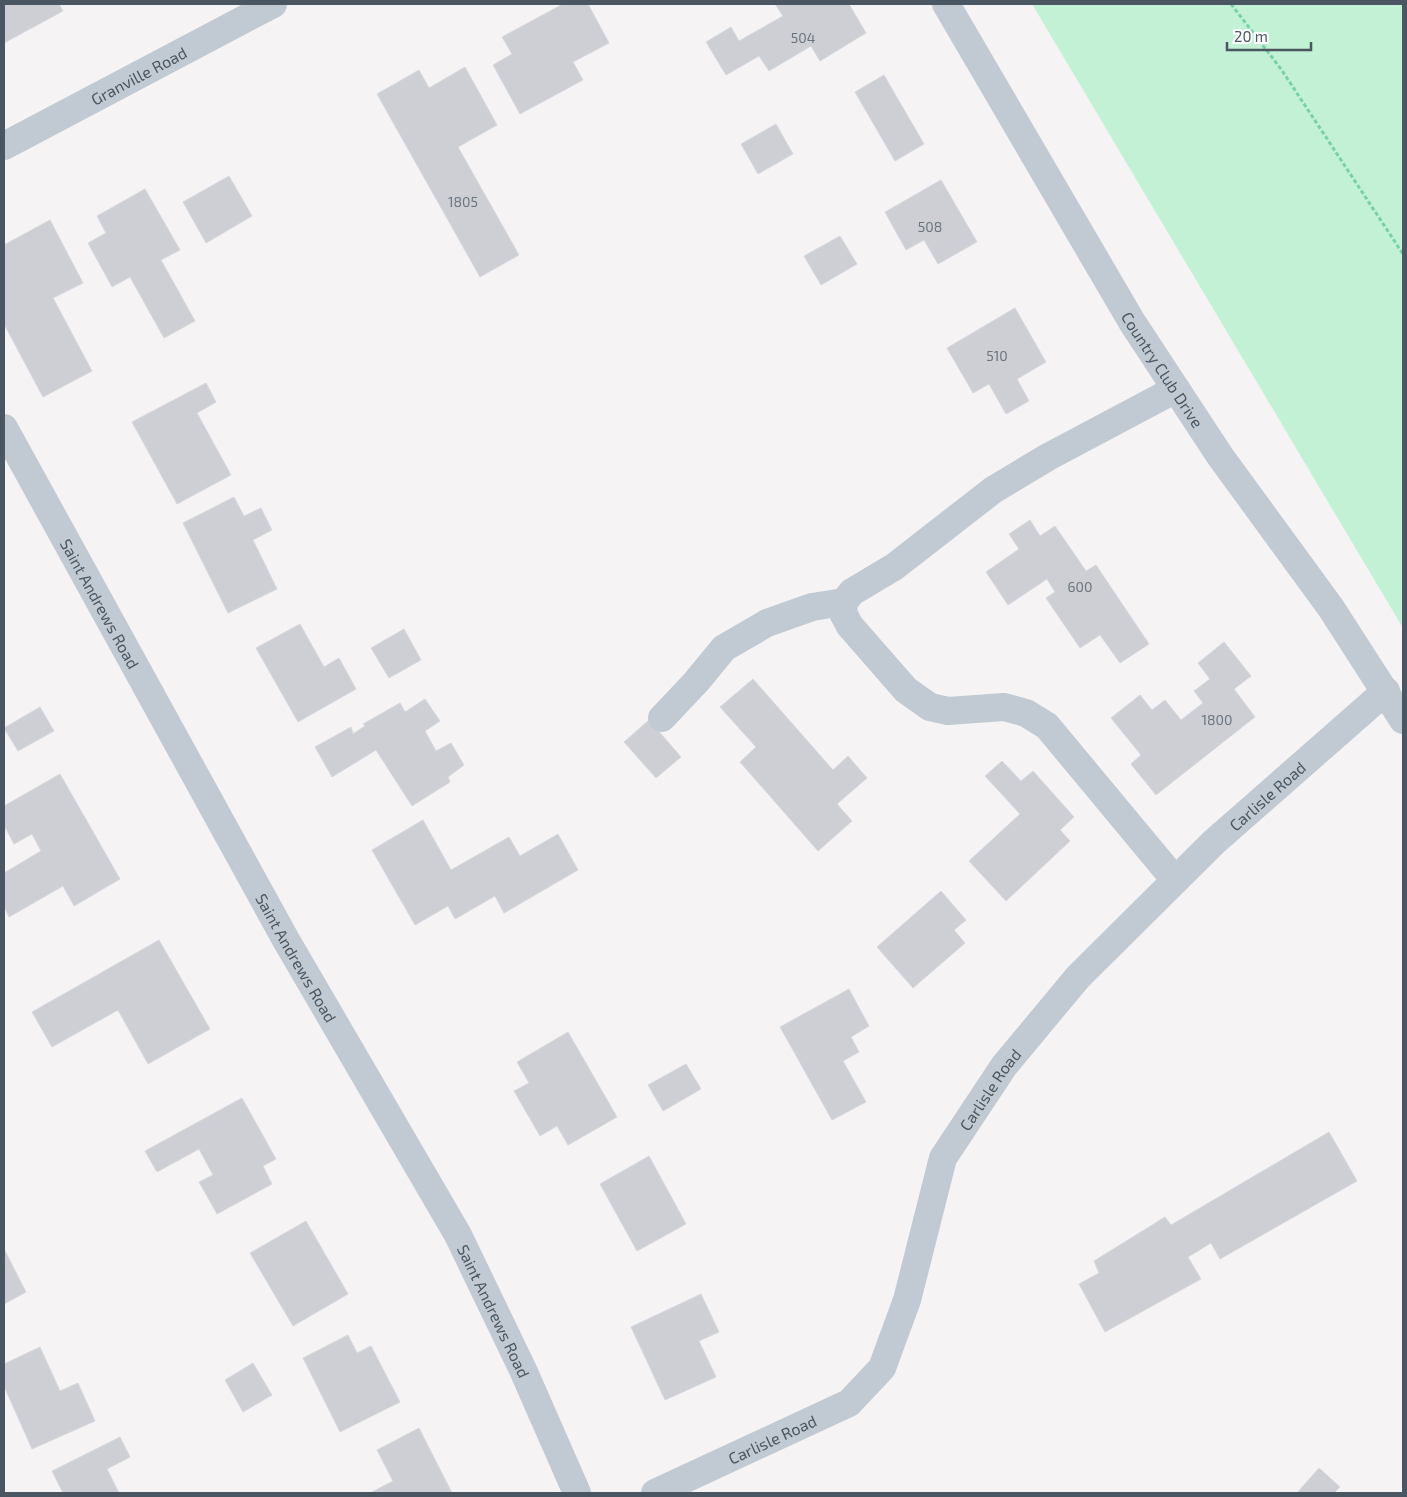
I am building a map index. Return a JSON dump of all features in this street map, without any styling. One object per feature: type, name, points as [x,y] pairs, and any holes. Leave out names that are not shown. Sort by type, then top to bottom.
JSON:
[{"type":"street","name":"Granville Road","points":[[4,146],[273,4]]},
{"type":"street","name":"Country Club Drive","points":[[946,4],[1132,322],[1220,456],[1331,608],[1403,720]]},
{"type":"street","points":[[1175,880],[1046,726],[1026,713],[1004,707],[948,711],[930,707],[906,690],[850,626],[842,613],[844,602],[852,592],[894,567],[993,490],[1048,457],[1176,389]]},
{"type":"street","name":"Saint Andrews Road","points":[[4,428],[286,940],[458,1235],[523,1370],[577,1493]]},
{"type":"street","points":[[662,718],[696,682],[724,648],[767,623],[812,607],[844,602]]},
{"type":"street","name":"Carlisle Road","points":[[655,1493],[849,1404],[882,1368],[907,1300],[943,1158],[1004,1066],[1078,977],[1175,880],[1214,842],[1386,691]]},
{"type":"path","points":[[1231,4],[1281,69],[1403,254]]},
{"type":"green space","points":[[1032,4],[1403,4],[1403,628]]},
{"type":"building","points":[[4,4],[59,4],[63,11],[4,43]]},
{"type":"building","points":[[563,4],[588,4],[609,43],[573,62],[583,80],[520,114],[493,65],[512,54],[502,37]]},
{"type":"building","points":[[775,4],[849,4],[866,33],[820,61],[811,46],[769,71],[759,56],[726,75],[706,42],[731,27],[739,41],[783,16]]},
{"type":"building","points":[[465,67],[497,125],[458,147],[519,255],[480,277],[377,94],[419,70],[429,88]]},
{"type":"building","points":[[884,75],[924,144],[895,161],[855,92]]},
{"type":"building","points":[[776,124],[793,154],[758,174],[741,144]]},
{"type":"building","points":[[229,176],[252,216],[206,243],[183,202]]},
{"type":"building","points":[[941,180],[977,242],[938,264],[924,240],[906,250],[885,212]]},
{"type":"building","points":[[145,189],[180,250],[161,260],[195,321],[164,338],[130,277],[112,287],[88,243],[106,233],[97,216]]},
{"type":"building","points":[[50,220],[83,283],[53,298],[92,371],[43,397],[4,324],[4,245]]},
{"type":"building","points":[[840,236],[857,264],[821,285],[804,256]]},
{"type":"building","points":[[1015,308],[1046,362],[1017,379],[1029,401],[1006,414],[989,384],[973,393],[947,348]]},
{"type":"building","points":[[206,383],[216,402],[197,413],[231,475],[177,504],[132,422]]},
{"type":"building","points":[[234,497],[244,516],[261,508],[272,530],[253,540],[277,589],[228,613],[183,523]]},
{"type":"building","points":[[1030,520],[1040,536],[1055,526],[1086,571],[1096,565],[1149,644],[1120,663],[1100,635],[1080,648],[1046,598],[1055,592],[1047,579],[1008,605],[986,572],[1019,549],[1009,534]]},
{"type":"building","points":[[300,624],[324,667],[339,658],[356,689],[298,722],[256,648]]},
{"type":"building","points":[[404,629],[421,660],[389,678],[371,648]]},
{"type":"building","points":[[1224,642],[1251,676],[1234,689],[1255,717],[1156,795],[1131,764],[1141,755],[1111,718],[1140,695],[1152,710],[1165,700],[1181,720],[1203,703],[1194,691],[1210,679],[1198,663]]},
{"type":"building","points":[[753,679],[833,770],[848,756],[867,778],[837,804],[852,821],[818,851],[740,762],[756,747],[720,707]]},
{"type":"building","points":[[425,699],[440,721],[425,731],[436,751],[451,743],[464,765],[448,777],[450,782],[412,806],[376,750],[332,777],[315,747],[351,727],[353,734],[365,726],[363,724],[400,703],[405,712]]},
{"type":"building","points":[[40,707],[54,731],[18,751],[4,728]]},
{"type":"building","points":[[649,720],[681,757],[656,778],[624,742]]},
{"type":"building","points":[[1002,761],[1021,781],[1033,771],[1074,817],[1060,830],[1070,841],[1006,901],[969,861],[1020,814],[985,776]]},
{"type":"building","points":[[60,774],[120,879],[74,906],[63,886],[9,917],[4,906],[4,873],[41,851],[32,834],[14,844],[4,825],[4,806]]},
{"type":"building","points":[[423,820],[451,870],[509,837],[520,856],[558,834],[578,870],[504,913],[495,896],[455,919],[448,906],[415,925],[372,850]]},
{"type":"building","points":[[941,891],[966,920],[954,930],[965,943],[913,988],[877,947]]},
{"type":"building","points":[[159,940],[210,1029],[148,1064],[118,1010],[52,1047],[32,1012]]},
{"type":"building","points":[[849,989],[869,1026],[851,1037],[859,1052],[843,1061],[866,1102],[832,1120],[780,1027]]},
{"type":"building","points":[[568,1032],[617,1117],[568,1145],[557,1126],[540,1136],[514,1091],[529,1083],[517,1062]]},
{"type":"building","points":[[686,1064],[701,1089],[663,1111],[648,1085]]},
{"type":"building","points":[[242,1098],[276,1159],[263,1166],[272,1184],[217,1214],[199,1182],[213,1175],[199,1149],[157,1172],[145,1151]]},
{"type":"building","points":[[1329,1132],[1357,1181],[1220,1259],[1211,1243],[1188,1257],[1201,1279],[1105,1332],[1079,1284],[1099,1273],[1094,1261],[1165,1217],[1171,1225]]},
{"type":"building","points":[[649,1156],[686,1224],[637,1251],[600,1184]]},
{"type":"building","points":[[306,1221],[348,1294],[293,1326],[250,1253]]},
{"type":"building","points":[[4,1249],[26,1292],[4,1304]]},
{"type":"building","points":[[701,1294],[719,1332],[699,1341],[716,1377],[665,1400],[631,1327]]},
{"type":"building","points":[[348,1335],[357,1353],[371,1346],[400,1402],[340,1432],[303,1358]]},
{"type":"building","points":[[40,1347],[60,1391],[78,1383],[95,1421],[32,1449],[4,1386],[4,1364]]},
{"type":"building","points":[[253,1363],[272,1395],[243,1412],[225,1380]]},
{"type":"building","points":[[419,1428],[452,1493],[370,1493],[393,1481],[377,1450]]},
{"type":"building","points":[[120,1437],[130,1457],[107,1469],[119,1493],[63,1493],[52,1471]]},
{"type":"building","points":[[1319,1468],[1340,1487],[1334,1493],[1297,1493]]}]
